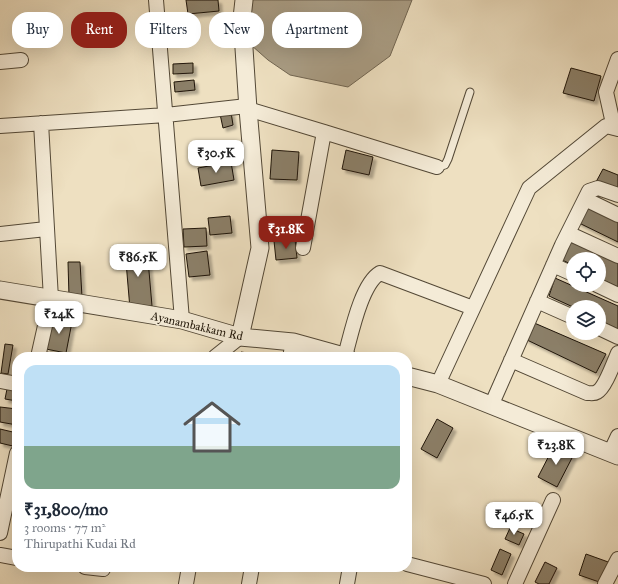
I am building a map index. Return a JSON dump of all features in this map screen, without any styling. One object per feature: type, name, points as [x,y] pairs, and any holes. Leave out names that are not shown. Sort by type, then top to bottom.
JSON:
[{"type":"street","points":[[156,0],[182,320]]},
{"type":"street","points":[[221,352],[240,337],[260,248],[242,18],[244,0]]},
{"type":"street","points":[[438,384],[529,188],[606,126],[616,128],[613,100],[606,92],[618,59]]},
{"type":"street","points":[[0,62],[21,60]]},
{"type":"street","points":[[0,126],[166,115],[248,107],[437,167]]},
{"type":"street","points":[[39,352],[50,299],[41,124]]},
{"type":"street","points":[[303,248],[324,132]]},
{"type":"street","points":[[491,406],[553,265],[589,191],[598,188],[618,196]]},
{"type":"street","points":[[585,199],[618,214]]},
{"type":"street","points":[[0,234],[46,229]]},
{"type":"street","points":[[568,233],[618,256]]},
{"type":"street","points":[[553,265],[566,271]]},
{"type":"street","points":[[347,352],[364,295],[374,276],[380,273],[473,308]]},
{"type":"street","points":[[606,289],[618,295]]},
{"type":"street","name":"Ayanambakkam Rd","points":[[0,290],[182,320],[240,337],[291,350],[307,352]]},
{"type":"street","points":[[537,301],[566,314]]},
{"type":"street","points":[[606,331],[618,337]]},
{"type":"street","points":[[511,360],[587,393],[595,393],[600,390],[607,378],[618,353]]},
{"type":"street","points":[[412,377],[438,384],[614,455],[618,436]]},
{"type":"street","points":[[0,381],[12,383]]},
{"type":"street","points":[[0,533],[12,494]]},
{"type":"street","points":[[516,584],[553,500]]},
{"type":"street","points":[[0,555],[12,557]]},
{"type":"street","points":[[605,584],[618,559]]},
{"type":"street","points":[[412,566],[441,579],[484,584]]},
{"type":"street","points":[[186,584],[188,572]]},
{"type":"street","points":[[249,584],[251,572]]},
{"type":"street","points":[[347,584],[349,572]]},
{"type":"lane","points":[[437,167],[445,165],[448,159],[470,92]]},
{"type":"shaded area","points":[[248,0],[412,0],[390,56],[348,87],[290,75],[268,60],[254,48],[264,48],[264,12],[249,12]]},
{"type":"building","points":[[186,0],[218,0],[219,11],[188,12]]},
{"type":"building","points":[[193,63],[193,73],[173,74],[173,64]]},
{"type":"building","points":[[571,68],[601,76],[594,101],[563,93]]},
{"type":"building","points":[[194,80],[195,90],[175,92],[174,82]]},
{"type":"building","points":[[231,112],[233,125],[223,128],[220,114]]},
{"type":"building","points":[[272,150],[299,152],[297,180],[270,179]]},
{"type":"building","points":[[346,150],[373,157],[369,175],[342,169]]},
{"type":"building","points":[[231,162],[234,180],[201,186],[198,168]]},
{"type":"building","points":[[603,169],[618,175],[618,192],[596,182]]},
{"type":"building","points":[[586,205],[618,220],[618,242],[577,222]]},
{"type":"building","points":[[230,216],[232,233],[210,235],[208,218]]},
{"type":"building","points":[[206,228],[207,246],[184,247],[183,229]]},
{"type":"building","points":[[295,239],[297,258],[276,260],[274,241]]},
{"type":"building","points":[[570,241],[595,252],[566,252],[566,262],[562,260]]},
{"type":"building","points":[[147,248],[152,306],[130,309],[125,250]]},
{"type":"building","points":[[207,251],[210,275],[189,277],[186,254]]},
{"type":"building","points":[[606,257],[618,262],[618,287],[606,281]]},
{"type":"building","points":[[68,262],[80,262],[82,297],[69,297]]},
{"type":"building","points":[[555,278],[566,283],[566,292],[586,292],[604,300],[566,300],[566,304],[549,296]]},
{"type":"building","points":[[606,301],[618,306],[618,329],[606,323]]},
{"type":"building","points":[[51,318],[72,322],[66,352],[46,349]]},
{"type":"building","points":[[532,322],[566,337],[566,340],[574,340],[606,354],[596,373],[525,339]]},
{"type":"building","points":[[5,344],[13,345],[8,374],[1,373]]},
{"type":"building","points":[[8,384],[12,385],[12,400],[5,399]]},
{"type":"building","points":[[0,407],[12,408],[12,424],[0,422]]},
{"type":"building","points":[[437,419],[453,428],[437,458],[421,449]]},
{"type":"building","points":[[0,429],[12,432],[12,446],[0,443]]},
{"type":"building","points":[[554,446],[573,456],[557,487],[538,477]]},
{"type":"building","points":[[510,528],[524,534],[519,545],[505,539]]},
{"type":"building","points":[[500,549],[511,554],[502,575],[491,570]]},
{"type":"building","points":[[586,554],[611,563],[605,584],[579,575]]},
{"type":"building","points":[[545,562],[557,568],[549,584],[539,584],[535,582]]}]
